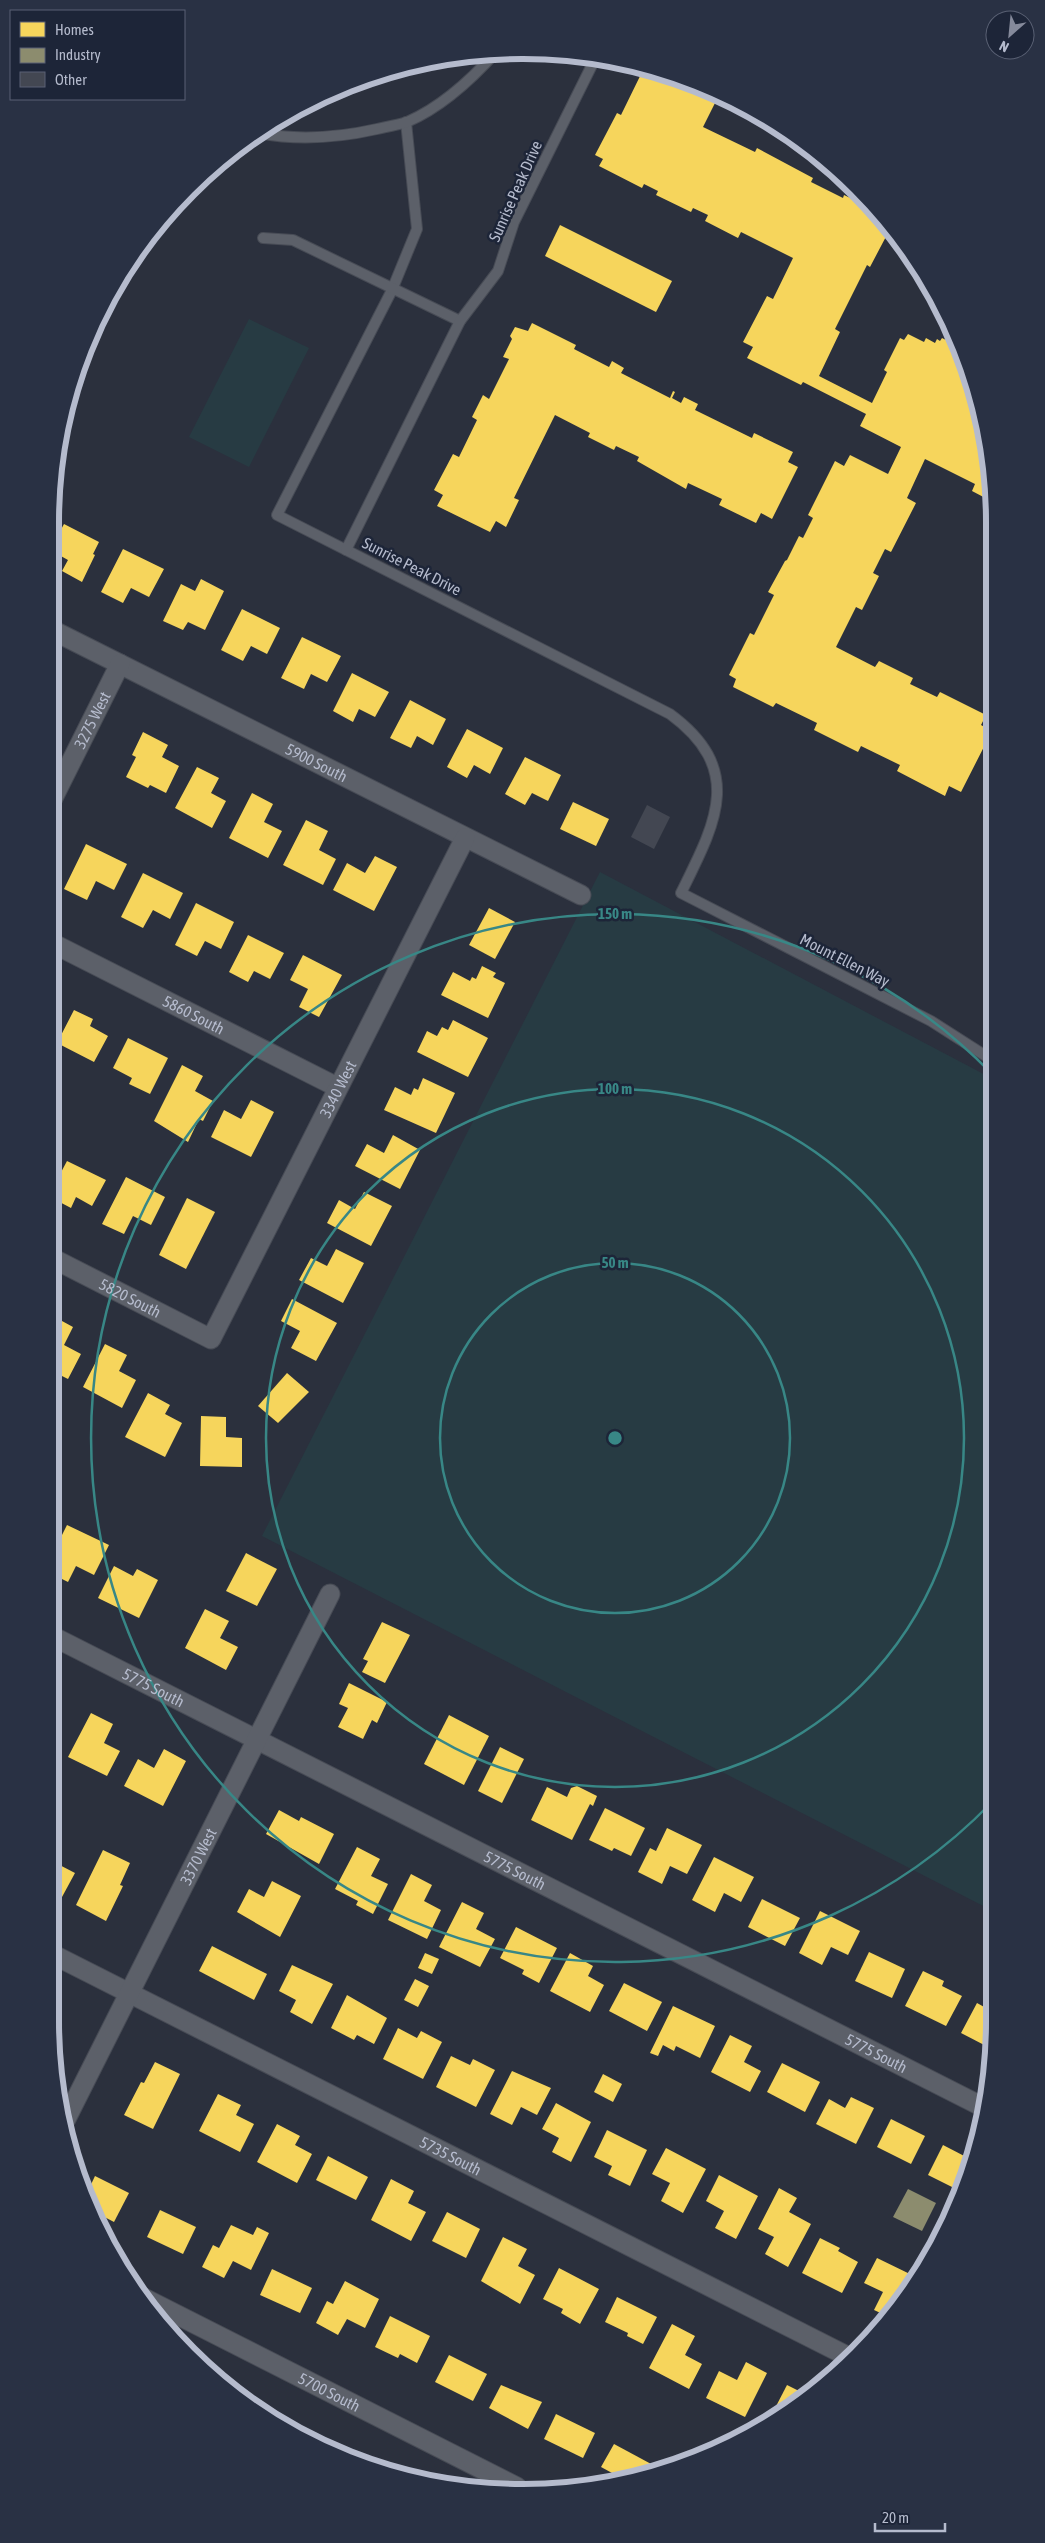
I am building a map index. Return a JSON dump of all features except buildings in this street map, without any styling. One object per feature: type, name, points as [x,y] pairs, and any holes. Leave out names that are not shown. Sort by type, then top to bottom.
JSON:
[{"type":"street","name":"5900 South","points":[[59,634],[582,895]]},
{"type":"street","name":"3275 West","points":[[59,786],[120,664]]},
{"type":"street","name":"3340 West","points":[[211,1339],[337,1087],[465,838]]},
{"type":"street","name":"5860 South","points":[[59,947],[337,1087]]},
{"type":"street","name":"5820 South","points":[[59,1261],[211,1339]]},
{"type":"street","name":"3370 West","points":[[69,2114],[330,1594]]},
{"type":"street","name":"5775 South","points":[[59,1640],[978,2105]]},
{"type":"street","name":"5735 South","points":[[59,1958],[844,2354]]},
{"type":"street","name":"5700 South","points":[[156,2304],[510,2484]]},
{"type":"lane","points":[[268,135],[283,138],[329,138],[406,122],[450,96],[488,60]]},
{"type":"lane","name":"Sunrise Peak Drive","points":[[592,65],[514,222],[498,271],[460,321],[346,550],[670,714],[693,732],[709,756],[717,782],[718,796],[713,825],[681,893]]},
{"type":"lane","points":[[346,550],[277,515],[392,290],[417,229],[406,122]]},
{"type":"lane","points":[[263,238],[293,240],[392,290],[460,321]]},
{"type":"lane","name":"Mount Ellen Way","points":[[681,893],[931,1020],[986,1056]]},
{"type":"shaded area","points":[[249,319],[309,348],[249,467],[189,437]]},
{"type":"shaded area","points":[[600,872],[986,1075],[986,1907],[262,1536]]}]
